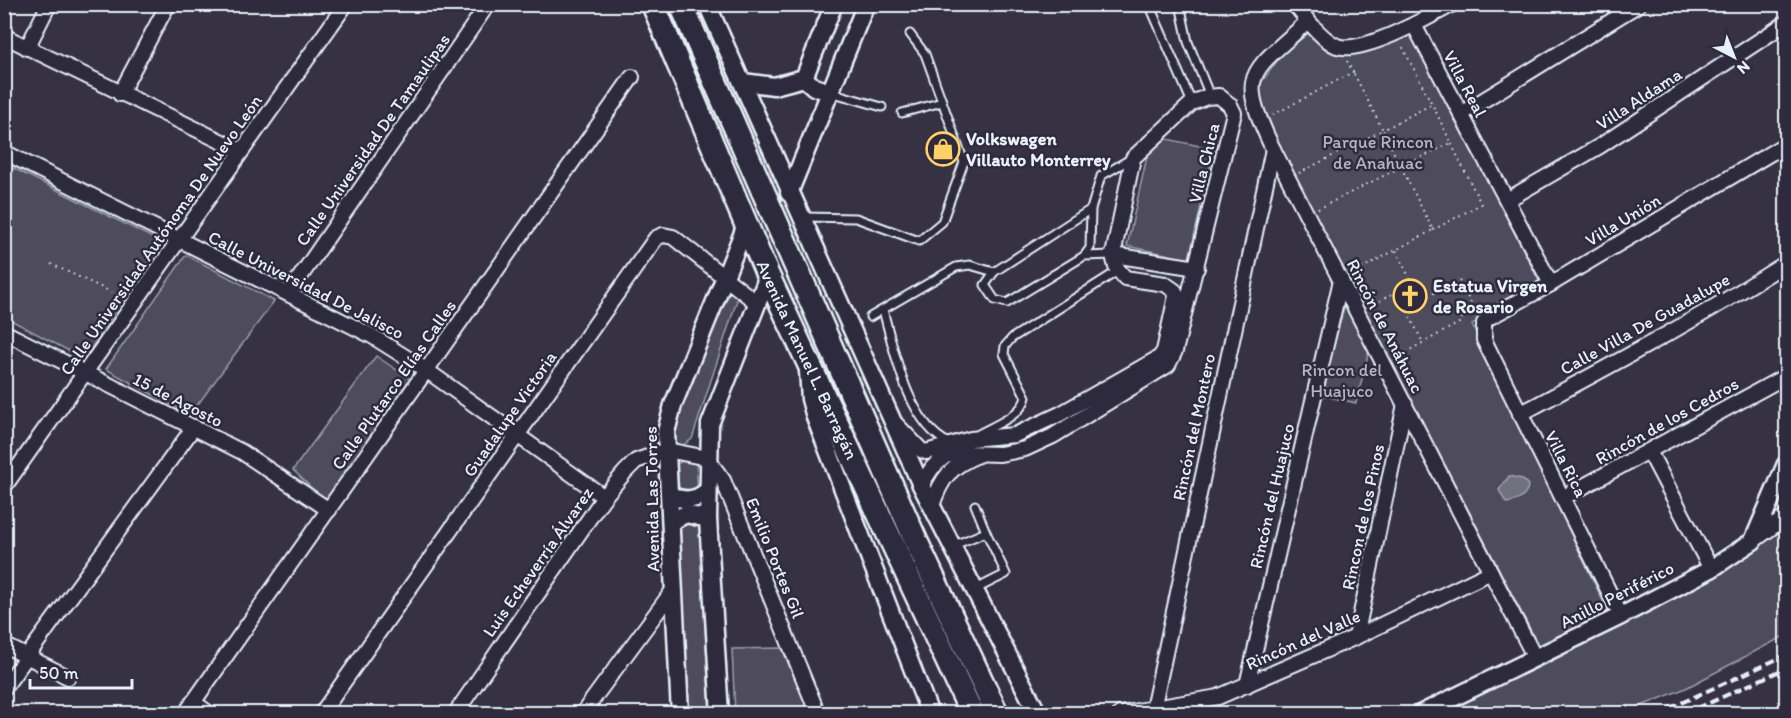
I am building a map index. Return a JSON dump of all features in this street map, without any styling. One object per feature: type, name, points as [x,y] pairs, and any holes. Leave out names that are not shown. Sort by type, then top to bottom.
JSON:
[{"type":"highway","name":"Avenida Manuel L. Barragán","points":[[653,4],[746,225],[807,361],[997,714]]},
{"type":"highway","name":"Avenida Manuel L. Barragán","points":[[681,4],[906,545],[972,714]]},
{"type":"street","points":[[27,48],[49,4]]},
{"type":"street","points":[[120,94],[168,4]]},
{"type":"street","name":"Calle Universidad Autónoma De Nuevo León","points":[[4,487],[10,470],[86,374],[346,4]]},
{"type":"street","points":[[707,4],[743,82],[789,193],[921,485],[1038,714]]},
{"type":"street","points":[[804,78],[834,4]]},
{"type":"street","points":[[789,193],[855,36],[866,4]]},
{"type":"street","points":[[1294,4],[1308,21],[1332,43],[1347,48],[1414,25],[1453,4]]},
{"type":"street","points":[[1461,114],[1639,4]]},
{"type":"street","name":"Calle Universidad De Tamaulipas","points":[[289,293],[487,6]]},
{"type":"street","name":"Rincón de Anáhuac","points":[[1308,21],[1258,67],[1254,75],[1251,93],[1260,122],[1535,658]]},
{"type":"street","name":"Villa Aldama","points":[[1507,200],[1599,146],[1786,23]]},
{"type":"street","points":[[826,25],[845,26],[855,36]]},
{"type":"street","name":"Villa Real","points":[[1414,25],[1551,284]]},
{"type":"street","points":[[4,36],[241,151]]},
{"type":"street","name":"Calle Plutarco Elías Calles","points":[[185,714],[632,76]]},
{"type":"street","points":[[743,82],[774,86],[804,78]]},
{"type":"street","points":[[804,78],[814,87],[830,92]]},
{"type":"street","name":"Villa Chica","points":[[1133,158],[1192,103],[1210,96],[1224,99],[1234,113],[1197,268],[1165,359]]},
{"type":"street","name":"Villa Unión","points":[[1482,329],[1488,318],[1551,284],[1786,144]]},
{"type":"street","name":"Rincón del Montero","points":[[1152,711],[1273,149]]},
{"type":"street","name":"Calle Universidad De Jalisco","points":[[4,152],[372,336],[426,370],[604,497]]},
{"type":"street","points":[[921,485],[932,468],[945,456],[953,453],[1012,452],[1042,441],[1161,370],[1165,359],[1175,291],[1165,285],[1125,278],[1115,261],[1133,158]]},
{"type":"street","name":"Avenida Las Torres","points":[[680,714],[671,495],[666,432],[674,405],[746,225]]},
{"type":"street","name":"Guadalupe Victoria","points":[[321,714],[656,238],[663,235],[673,237],[757,303]]},
{"type":"street","points":[[1115,261],[1197,268]]},
{"type":"street","name":"Calle Villa De Guadalupe","points":[[1520,414],[1732,298],[1786,263]]},
{"type":"street","points":[[720,714],[708,519],[707,458],[710,424],[714,408],[768,276]]},
{"type":"street","name":"Rincón del Huajuco","points":[[1247,685],[1341,280]]},
{"type":"street","name":"Villa Rica","points":[[1482,329],[1484,340],[1564,497],[1621,616]]},
{"type":"street","name":"15 de Agosto","points":[[4,332],[242,452],[329,510]]},
{"type":"street","points":[[890,417],[921,450],[932,450],[949,443],[971,439],[1016,435],[1165,359]]},
{"type":"street","points":[[807,361],[810,399],[815,417],[930,714]]},
{"type":"street","name":"Rincón de los Cedros","points":[[1564,497],[1650,453],[1786,376]]},
{"type":"street","name":"Rincon de los Pinos","points":[[1356,637],[1405,404]]},
{"type":"street","points":[[4,688],[194,427]]},
{"type":"street","points":[[1031,428],[1042,441]]},
{"type":"street","points":[[667,450],[707,458]]},
{"type":"street","name":"Luis Echeverría Álvarez","points":[[455,714],[604,497],[636,461],[667,450]]},
{"type":"street","points":[[1650,453],[1711,569]]},
{"type":"street","points":[[932,506],[945,475],[953,467],[980,454]]},
{"type":"street","name":"Emilio Portes Gil","points":[[707,458],[733,501],[818,714]]},
{"type":"street","points":[[1753,541],[1786,464]]},
{"type":"street","points":[[671,495],[679,499],[696,499],[708,490]]},
{"type":"street","points":[[672,521],[686,514],[708,519]]},
{"type":"street","points":[[1753,541],[1786,517]]},
{"type":"street","name":"Anillo Periférico","points":[[1420,714],[1621,616],[1711,569],[1753,541]]},
{"type":"street","name":"Rincón del Valle","points":[[1120,714],[1152,711],[1218,697],[1356,637],[1491,572]]},
{"type":"street","points":[[582,714],[674,589]]},
{"type":"street","points":[[4,645],[68,677]]},
{"type":"street","points":[[193,702],[210,714]]},
{"type":"lane","points":[[1149,4],[1192,103]]},
{"type":"lane","points":[[1180,4],[1188,42],[1210,96]]},
{"type":"lane","points":[[800,217],[856,218],[919,241],[942,222],[964,162],[925,54],[910,34]]},
{"type":"lane","points":[[830,92],[882,107]]},
{"type":"lane","points":[[902,113],[942,102]]},
{"type":"lane","points":[[1091,209],[994,272],[985,285],[995,300],[1007,303],[1084,256],[1090,244],[1091,209],[1101,176],[1133,158]]},
{"type":"lane","points":[[971,439],[1019,411],[1025,404],[1026,397],[1004,354],[1005,346],[1012,338],[1113,274],[1115,261],[1084,256]]},
{"type":"lane","points":[[870,317],[956,267],[970,265],[994,272]]},
{"type":"lane","points":[[883,310],[903,379],[915,407],[926,424],[949,443]]},
{"type":"lane","points":[[975,505],[1006,574],[975,590]]},
{"type":"lane","points":[[952,546],[986,532]]},
{"type":"path","points":[[1341,280],[1481,204],[1401,45]]},
{"type":"path","points":[[1346,60],[1433,230]]},
{"type":"path","points":[[1260,122],[1353,72]]},
{"type":"path","points":[[1289,179],[1432,104]]},
{"type":"path","points":[[1307,214],[1451,143]]},
{"type":"path","points":[[1358,313],[1413,283],[1395,250]]},
{"type":"path","points":[[51,264],[135,303]]},
{"type":"path","points":[[1385,363],[1423,343],[1459,323],[1471,303],[1459,280],[1406,308],[1423,343]]},
{"type":"green space","name":"Parque Rincon de Anahuac","points":[[1412,31],[1540,283],[1472,325],[1608,612],[1539,646],[1261,111],[1258,87],[1283,53],[1309,33],[1350,56]]},
{"type":"green space","points":[[1162,138],[1214,149],[1189,259],[1127,246],[1148,152]]},
{"type":"green space","points":[[5,164],[161,242],[84,359],[5,317]]},
{"type":"green space","points":[[186,255],[274,301],[190,415],[106,369]]},
{"type":"green space","points":[[727,291],[735,295],[737,300],[692,439],[683,445],[677,444],[673,439],[674,416]]},
{"type":"green space","name":"Rincon del Huajuco","points":[[1345,304],[1370,347],[1356,403],[1320,395]]},
{"type":"green space","points":[[376,356],[410,379],[326,502],[293,470]]},
{"type":"green space","points":[[684,460],[696,464],[698,491],[679,491],[677,464]]},
{"type":"green space","points":[[682,521],[699,525],[710,713],[687,713],[677,528]]},
{"type":"green space","points":[[1786,528],[1786,635],[1686,688],[1624,713],[1440,714],[1707,580]]},
{"type":"green space","points":[[782,648],[809,713],[735,713],[732,649]]},
{"type":"water","points":[[1509,476],[1522,479],[1528,485],[1526,493],[1521,498],[1506,503],[1499,490]]},
{"type":"railway","points":[[1657,714],[1786,655]]},
{"type":"railway","points":[[1685,714],[1786,668]]},
{"type":"place","name":"Volkswagen Villauto Monterrey","points":[[943,149]]},
{"type":"place","name":"Estatua Virgen de Rosario","points":[[1410,296]]}]
